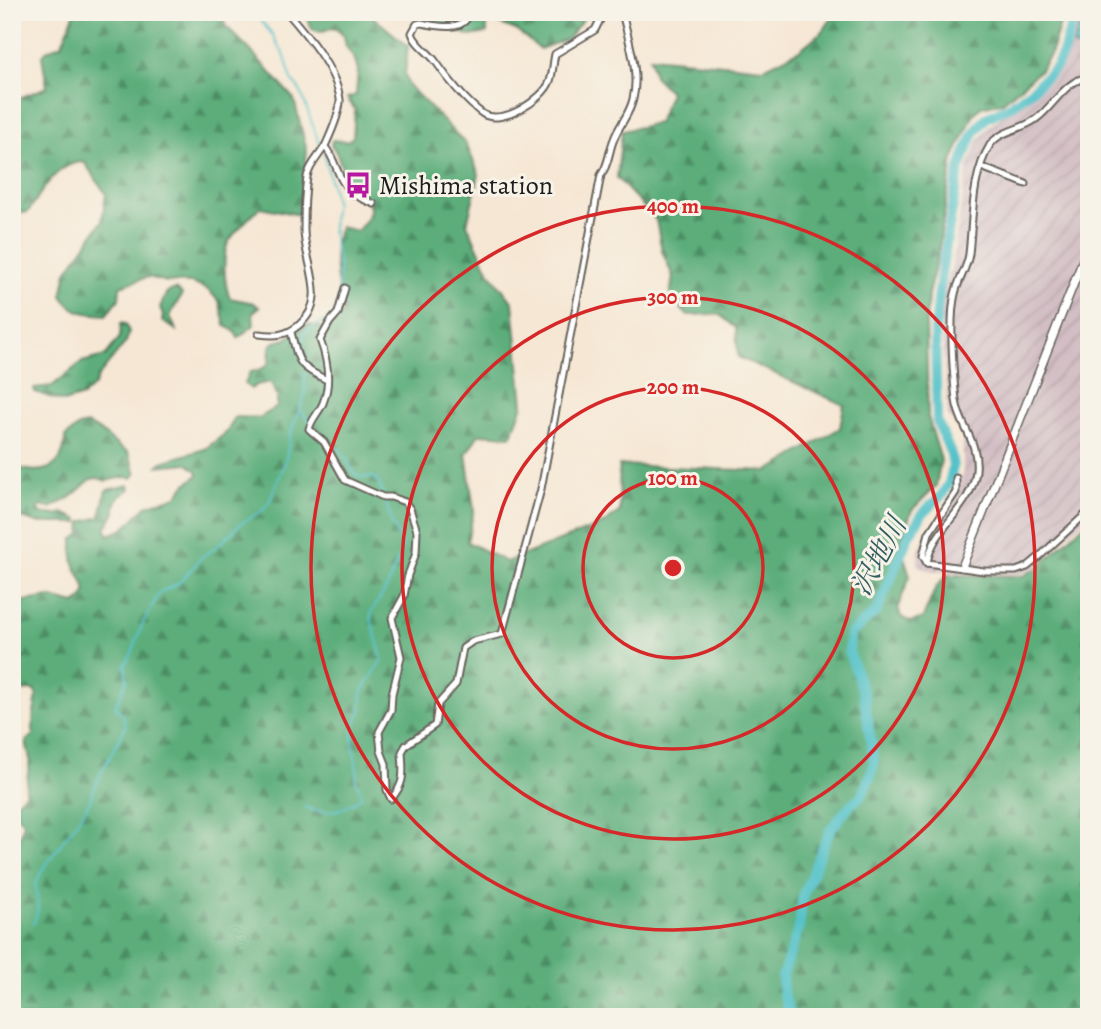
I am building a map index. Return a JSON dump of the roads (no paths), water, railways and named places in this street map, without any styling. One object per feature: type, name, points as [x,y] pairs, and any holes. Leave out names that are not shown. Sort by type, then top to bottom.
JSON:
[{"type":"street","points":[[259,334],[281,335],[291,332],[306,318],[315,302],[304,229],[308,173],[325,146],[340,100],[333,79],[323,62],[287,12]]},
{"type":"street","points":[[470,12],[468,19],[460,25],[448,27],[421,23],[417,24],[412,33],[414,39],[425,48],[447,77],[482,113],[498,117],[533,101],[550,81],[555,54],[595,30],[604,12]]},
{"type":"street","points":[[345,288],[338,313],[320,340],[328,364],[327,380],[322,405],[309,429],[324,442],[345,480],[383,497],[405,502],[417,531],[416,553],[404,596],[391,618],[401,657],[391,710],[379,732],[381,751],[386,764],[387,790],[391,799],[405,774],[402,752],[409,742],[435,724],[438,704],[456,684],[463,648],[473,641],[502,634],[541,489],[601,175],[605,170],[614,136],[633,100],[634,65],[622,12]]},
{"type":"street","points":[[927,563],[937,535],[964,503],[975,475],[972,437],[957,405],[953,322],[955,294],[969,256],[981,167],[994,140],[1036,119],[1069,86],[1079,79],[1089,77]]},
{"type":"street","points":[[325,146],[351,192],[374,204]]},
{"type":"street","points":[[981,167],[1026,184]]},
{"type":"street","points":[[962,567],[1089,245]]},
{"type":"street","points":[[291,332],[299,363],[306,370],[327,380]]},
{"type":"street","points":[[927,563],[923,556],[929,533],[956,492],[956,478]]},
{"type":"street","points":[[927,563],[984,571],[1016,571],[1027,567],[1089,511]]},
{"type":"water","points":[[1083,12],[1089,12],[1089,53],[1073,46]]},
{"type":"waterway","points":[[258,12],[285,57],[319,143]]},
{"type":"waterway","name":"沢地川","points":[[791,1017],[783,994],[782,977],[799,927],[803,895],[830,830],[861,796],[874,762],[864,696],[849,652],[850,634],[877,611],[909,535],[923,513],[942,495],[949,483],[953,467],[951,454],[937,421],[935,329],[941,274],[959,171],[974,133],[986,118],[1011,106],[1056,67],[1075,12]]},
{"type":"waterway","points":[[306,365],[302,349],[304,332],[332,317],[338,303],[339,272],[332,227],[335,201],[324,153]]},
{"type":"waterway","points":[[34,923],[38,909],[36,884],[42,871],[87,807],[100,775],[126,726],[123,715],[115,707],[127,680],[125,665],[143,623],[159,593],[179,583],[203,556],[240,524],[262,511],[270,500],[285,463],[291,432],[305,395],[305,373]]},
{"type":"waterway","points":[[300,410],[309,420]]},
{"type":"waterway","points":[[321,433],[330,445],[340,449],[354,473],[360,477],[374,477],[383,493]]},
{"type":"waterway","points":[[305,807],[320,811],[335,810],[362,796],[356,781],[353,731],[361,709],[362,693],[382,659],[371,612],[387,588],[403,546],[392,524],[385,499]]},
{"type":"place","name":"Mishima station","points":[[358,185]]}]
